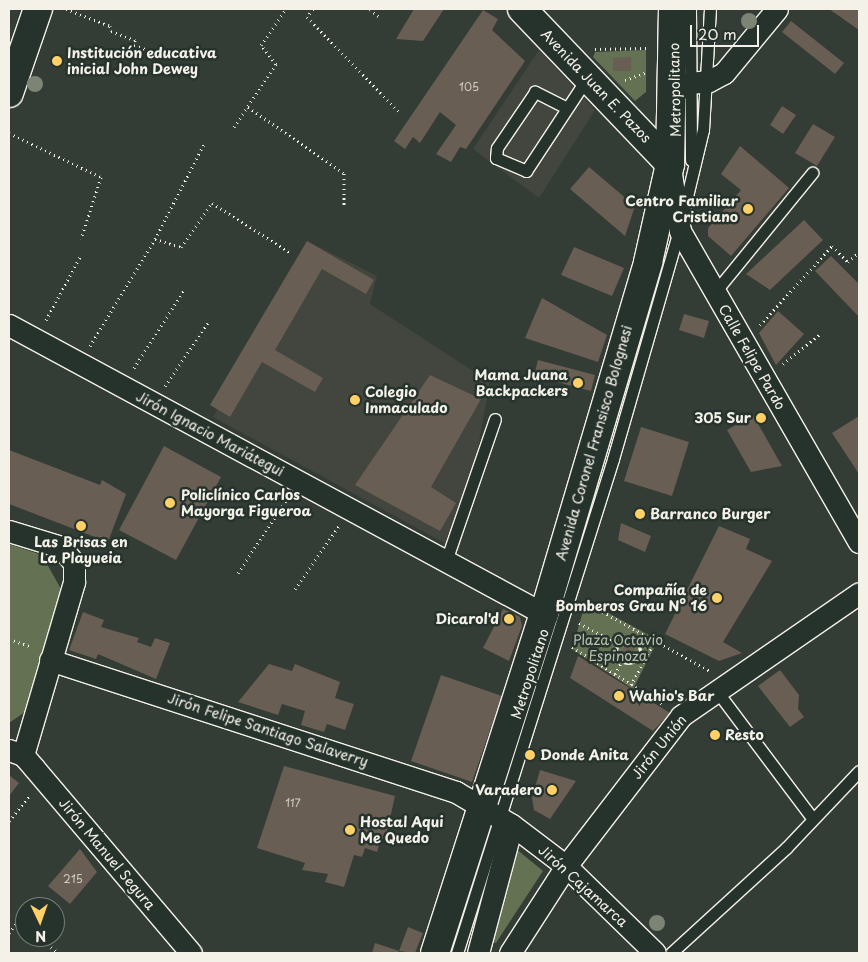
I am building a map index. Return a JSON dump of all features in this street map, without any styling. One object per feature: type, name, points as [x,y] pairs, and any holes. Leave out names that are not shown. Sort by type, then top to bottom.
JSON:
[{"type":"main road","points":[[9,93],[38,9]]},
{"type":"main road","name":"Avenida Juan E. Pazos","points":[[522,9],[681,168]]},
{"type":"main road","name":"Avenida Coronel Fransisco Bolognesi","points":[[435,953],[498,816],[544,614],[648,262],[681,168],[680,80],[672,47],[673,9]]},
{"type":"street","points":[[680,80],[736,61],[777,9]]},
{"type":"street","name":"Calle Felipe Pardo","points":[[681,168],[680,231],[859,542]]},
{"type":"street","name":"Jirón Ignacio Mariátegui","points":[[9,325],[544,614]]},
{"type":"street","points":[[9,531],[62,547],[74,563],[74,582],[50,660],[16,752]]},
{"type":"street","name":"Jirón Unión","points":[[510,953],[566,866],[681,716],[722,685],[859,593]]},
{"type":"street","name":"Jirón Felipe Santiago Salaverry","points":[[50,660],[425,780],[498,816]]},
{"type":"street","name":"Jirón Manuel Segura","points":[[16,752],[43,778],[182,950]]},
{"type":"street","points":[[478,953],[498,816]]},
{"type":"street","name":"Jirón Cajamarca","points":[[498,816],[566,866],[655,953]]},
{"type":"lane","name":"Metropolitano","points":[[681,168],[703,130],[680,80],[690,9]]},
{"type":"lane","name":"Metropolitano","points":[[680,80],[710,9]]},
{"type":"lane","points":[[565,107],[535,92],[497,148],[496,158],[526,171],[565,107],[588,76]]},
{"type":"lane","points":[[715,292],[812,173]]},
{"type":"lane","name":"Metropolitano","points":[[457,953],[498,816],[604,487],[680,231]]},
{"type":"lane","points":[[446,561],[495,420]]},
{"type":"lane","points":[[722,685],[813,820]]},
{"type":"lane","points":[[671,953],[813,820],[859,771]]},
{"type":"path","points":[[66,9],[110,26],[111,31],[135,40],[134,46],[170,58]]},
{"type":"path","points":[[234,127],[276,64],[261,45],[286,9]]},
{"type":"path","points":[[313,9],[307,17],[399,112]]},
{"type":"path","points":[[370,9],[378,16]]},
{"type":"path","points":[[562,50],[672,47]]},
{"type":"path","points":[[621,81],[680,80]]},
{"type":"path","points":[[248,107],[344,173],[344,206]]},
{"type":"path","points":[[9,133],[101,177],[81,239]]},
{"type":"path","points":[[80,363],[155,239],[204,144]]},
{"type":"path","points":[[155,239],[181,247],[212,203],[291,253]]},
{"type":"path","points":[[744,343],[832,246],[848,262],[859,252]]},
{"type":"path","points":[[36,339],[81,255]]},
{"type":"path","points":[[122,386],[184,290]]},
{"type":"path","points":[[153,403],[208,323]]},
{"type":"path","points":[[766,380],[812,336],[820,334]]},
{"type":"path","points":[[238,573],[299,482]]},
{"type":"path","points":[[295,589],[350,509]]},
{"type":"path","points":[[585,602],[654,641],[722,685]]},
{"type":"path","points":[[578,624],[618,644],[632,640],[637,631]]},
{"type":"path","points":[[632,640],[639,645],[639,658]]},
{"type":"path","points":[[631,685],[654,641]]},
{"type":"path","points":[[615,674],[622,662],[618,644]]},
{"type":"path","points":[[572,647],[681,716]]},
{"type":"path","points":[[622,662],[639,658],[644,660]]},
{"type":"path","points":[[9,821],[43,778]]},
{"type":"path","points":[[51,947],[59,953]]},
{"type":"shaded area","points":[[539,50],[595,110],[539,198],[473,149]]},
{"type":"shaded area","name":"Colegio Inmaculado","points":[[307,241],[377,276],[370,304],[490,382],[459,551],[213,417]]},
{"type":"green space","points":[[646,50],[646,92],[635,101],[593,57],[595,52]]},
{"type":"green space","points":[[9,544],[42,555],[61,589],[25,712],[9,723]]},
{"type":"green space","name":"Plaza Octavio Espinoza","points":[[586,601],[658,640],[633,689],[572,649]]},
{"type":"green space","points":[[515,848],[543,871],[496,943],[489,940]]},
{"type":"building","points":[[414,9],[444,9],[423,41],[396,39]]},
{"type":"building","points":[[829,9],[859,9],[859,30]]},
{"type":"building","points":[[483,10],[498,19],[492,30],[525,61],[466,149],[460,147],[451,162],[436,154],[456,125],[440,112],[420,143],[413,137],[405,149],[394,141]]},
{"type":"building","points":[[791,21],[844,63],[835,74],[782,32]]},
{"type":"building","points":[[631,57],[631,71],[613,71],[613,58]]},
{"type":"building","points":[[782,106],[796,115],[783,134],[770,125]]},
{"type":"building","points":[[813,124],[835,137],[817,166],[795,153]]},
{"type":"building","name":"Centro Familiar Cristiano","points":[[740,146],[789,188],[731,256],[708,236],[708,228],[741,190],[721,174]]},
{"type":"building","points":[[589,167],[635,206],[625,236],[570,189]]},
{"type":"building","points":[[804,220],[823,240],[770,290],[746,274]]},
{"type":"building","points":[[307,241],[374,280],[366,294],[322,269],[275,350],[323,378],[315,392],[262,362],[230,417],[210,405]]},
{"type":"building","points":[[574,247],[624,268],[612,296],[561,275]]},
{"type":"building","points":[[831,256],[859,284],[859,317],[815,271]]},
{"type":"building","points":[[542,298],[607,335],[598,362],[525,338]]},
{"type":"building","points":[[778,311],[804,334],[776,365],[759,333]]},
{"type":"building","points":[[684,314],[709,321],[704,338],[679,330]]},
{"type":"building","name":"Mama Juana Backpackers","points":[[538,360],[595,375],[591,391],[534,376]]},
{"type":"building","points":[[430,375],[481,399],[431,487],[456,503],[440,531],[355,485]]},
{"type":"building","points":[[753,415],[782,466],[751,472],[727,430]]},
{"type":"building","points":[[859,416],[859,474],[832,433]]},
{"type":"building","points":[[641,427],[689,442],[672,496],[624,481]]},
{"type":"building","name":"Policlínico Carlos Mayorga Figueroa","points":[[164,446],[221,477],[176,560],[119,530]]},
{"type":"building","points":[[9,450],[100,485],[102,480],[126,494],[108,542],[9,504]]},
{"type":"building","points":[[621,523],[651,536],[645,552],[618,540]]},
{"type":"building","name":"Compañía de Bomberos Grau Nº 16","points":[[719,526],[750,539],[746,549],[772,561],[723,642],[742,653],[719,661],[665,634]]},
{"type":"building","points":[[503,609],[520,617],[522,626],[509,661],[483,648]]},
{"type":"building","points":[[83,612],[104,620],[101,627],[139,638],[137,642],[151,647],[155,638],[170,643],[156,679],[98,654],[96,659],[69,650]]},
{"type":"building","points":[[626,644],[635,649],[630,658],[621,653]]},
{"type":"building","name":"Wahio's Bar","points":[[578,656],[670,713],[653,731],[570,678]]},
{"type":"building","points":[[269,664],[292,671],[295,664],[340,682],[335,698],[354,704],[345,730],[327,724],[324,732],[301,725],[305,711],[282,704],[278,715],[238,702]]},
{"type":"building","points":[[780,670],[799,695],[798,709],[804,717],[790,727],[758,686]]},
{"type":"building","points":[[441,675],[502,696],[472,782],[411,761]]},
{"type":"building","name":"Hostal Aqui Me Quedo","points":[[284,766],[395,796],[385,841],[381,839],[377,852],[365,848],[362,857],[354,855],[344,887],[325,882],[328,874],[302,870],[305,863],[257,848]]},
{"type":"building","name":"Varadero","points":[[540,770],[576,781],[550,819],[534,810],[532,798]]},
{"type":"building","points":[[9,775],[19,783],[9,796]]},
{"type":"building","points":[[80,849],[97,872],[70,904],[65,900],[65,897],[61,897],[48,886]]},
{"type":"building","points":[[408,927],[423,933],[415,953],[399,951]]},
{"type":"building","points":[[375,943],[399,951],[398,953],[372,953]]},
{"type":"place","name":"Institución educativa inicial John Dewey","points":[[57,61]]},
{"type":"place","name":"Centro Familiar Cristiano","points":[[748,209]]},
{"type":"place","name":"Mama Juana Backpackers","points":[[578,383]]},
{"type":"place","name":"Colegio Inmaculado","points":[[355,400]]},
{"type":"place","name":"305 Sur","points":[[761,418]]},
{"type":"place","name":"Policlínico Carlos Mayorga Figueroa","points":[[170,503]]},
{"type":"place","name":"Barranco Burger","points":[[640,514]]},
{"type":"place","name":"Las Brisas en La Playueia","points":[[81,526]]},
{"type":"place","name":"Compañía de Bomberos Grau Nº 16","points":[[717,598]]},
{"type":"place","name":"Dicarol'd","points":[[509,619]]},
{"type":"place","name":"Wahio's Bar","points":[[619,696]]},
{"type":"place","name":"Resto","points":[[715,735]]},
{"type":"place","name":"Donde Anita","points":[[530,755]]},
{"type":"place","name":"Varadero","points":[[552,790]]},
{"type":"place","name":"Hostal Aqui Me Quedo","points":[[350,830]]}]
